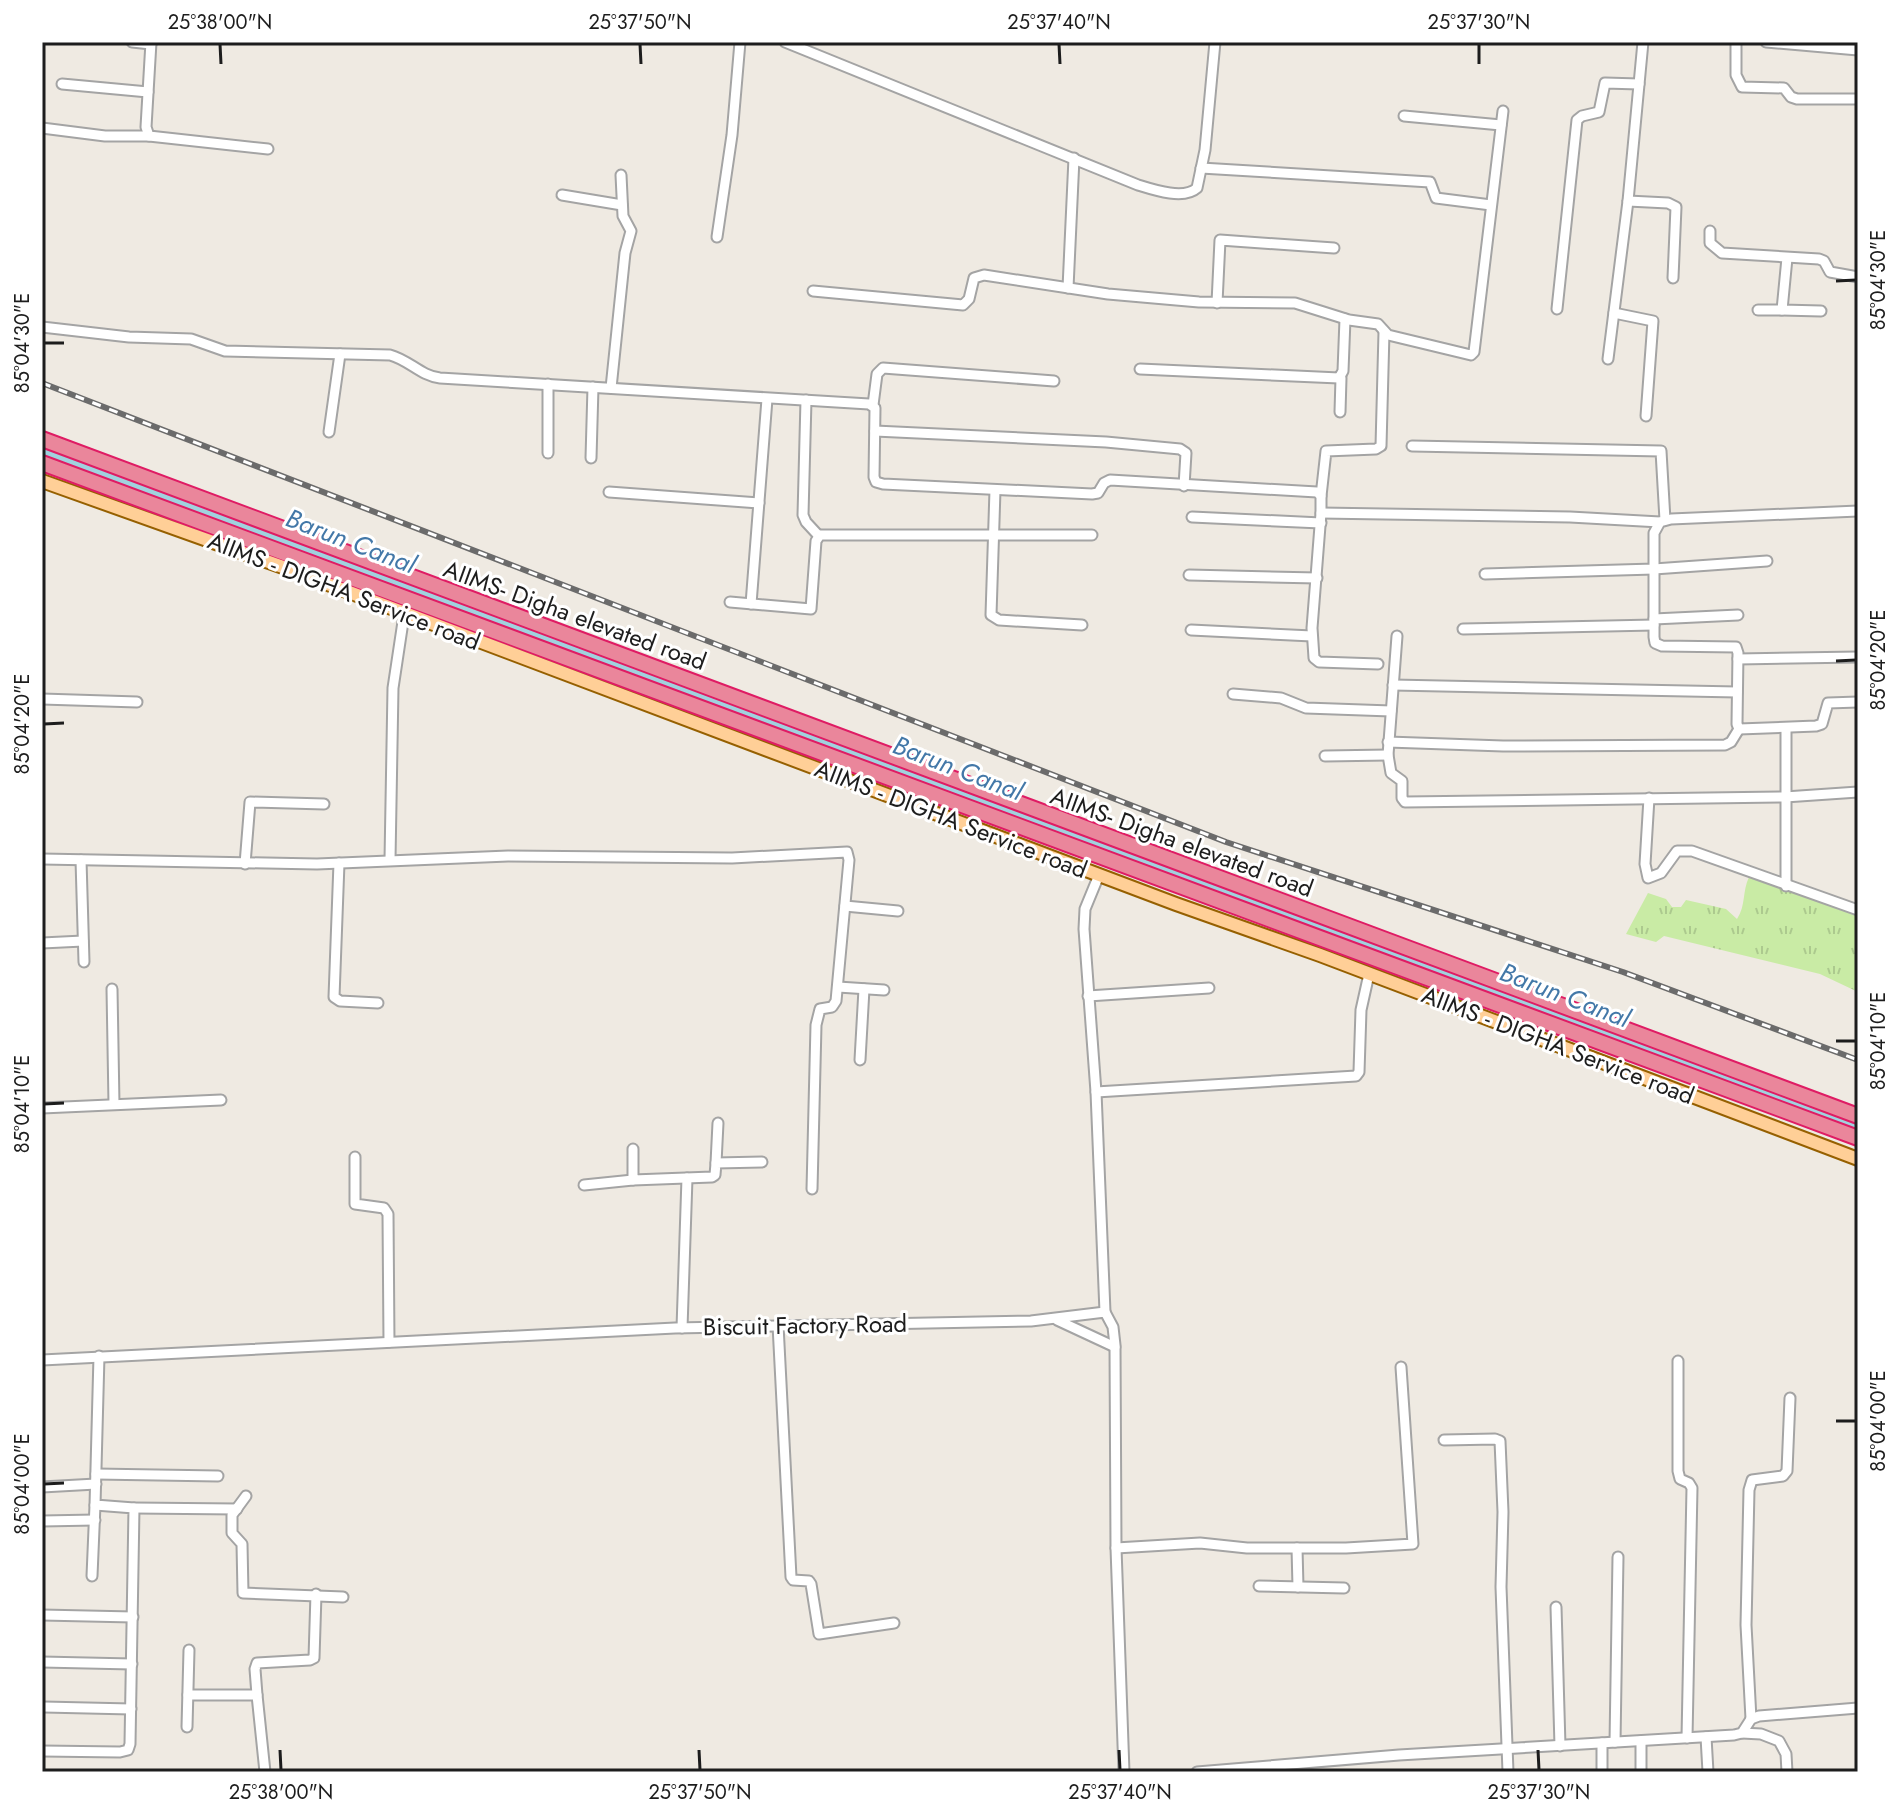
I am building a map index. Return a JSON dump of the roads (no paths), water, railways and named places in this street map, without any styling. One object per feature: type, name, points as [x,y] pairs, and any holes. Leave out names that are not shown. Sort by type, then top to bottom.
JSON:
[{"type":"highway","name":"AIIMS- Digha elevated road","points":[[42,439],[1858,1116]]},
{"type":"highway","name":"AIIMS- Digha elevated road","points":[[42,463],[1858,1138]]},
{"type":"main road","name":"AIIMS - DIGHA Service road","points":[[42,481],[236,550],[1858,1159]]},
{"type":"street","points":[[132,42],[151,43],[146,130],[149,136]]},
{"type":"street","points":[[717,237],[732,135],[740,42]]},
{"type":"street","points":[[785,42],[1138,185],[1166,191],[1194,191],[1201,168],[1215,42]]},
{"type":"street","points":[[1608,359],[1628,201],[1643,42]]},
{"type":"street","points":[[1736,42],[1736,75],[1742,87],[1784,88],[1797,99],[1858,99]]},
{"type":"street","points":[[1766,42],[1858,50]]},
{"type":"street","points":[[1557,309],[1577,120],[1599,112],[1605,83],[1639,84]]},
{"type":"street","points":[[62,84],[148,92]]},
{"type":"street","points":[[813,291],[963,305],[968,303],[977,276],[1217,303],[1287,302],[1345,319],[1378,324],[1384,332],[1464,355],[1473,354],[1503,111]]},
{"type":"street","points":[[1404,116],[1501,125]]},
{"type":"street","points":[[42,128],[268,149]]},
{"type":"street","points":[[1068,288],[1074,158]]},
{"type":"street","points":[[1201,168],[1430,182],[1436,198],[1491,205]]},
{"type":"street","points":[[611,388],[625,253],[631,231],[623,219],[621,175]]},
{"type":"street","points":[[562,195],[622,205]]},
{"type":"street","points":[[1628,201],[1668,203],[1676,207],[1673,278]]},
{"type":"street","points":[[1710,231],[1710,243],[1722,253],[1819,259],[1824,261],[1830,272],[1858,277]]},
{"type":"street","points":[[1217,303],[1220,240],[1334,248]]},
{"type":"street","points":[[1782,310],[1787,258]]},
{"type":"street","points":[[1758,310],[1821,311]]},
{"type":"street","points":[[1614,313],[1650,319],[1654,323],[1646,416]]},
{"type":"street","points":[[1340,412],[1345,319]]},
{"type":"street","points":[[42,327],[129,337],[191,339],[225,351],[399,357],[434,377],[873,405]]},
{"type":"street","points":[[1378,664],[1316,661],[1312,636],[1326,451],[1376,449],[1381,446],[1381,345],[1384,332]]},
{"type":"street","points":[[329,432],[340,354]]},
{"type":"street","points":[[1054,381],[883,368],[877,374],[873,405],[873,474],[876,482],[1092,494],[1098,493],[1110,480],[1315,492],[1321,496]]},
{"type":"street","points":[[1140,369],[1264,377],[1341,378]]},
{"type":"street","points":[[548,384],[548,453]]},
{"type":"street","points":[[591,458],[593,387]]},
{"type":"street","points":[[751,604],[767,399]]},
{"type":"street","points":[[806,400],[803,515],[818,535],[1092,535]]},
{"type":"street","points":[[875,431],[1106,442],[1180,449],[1186,453],[1184,486]]},
{"type":"street","points":[[1412,446],[1661,451],[1662,521],[1654,533],[1654,640],[1658,645],[1733,645],[1738,649],[1739,729]]},
{"type":"street","points":[[995,490],[993,618],[1082,625]]},
{"type":"street","points":[[609,492],[759,503]]},
{"type":"street","points":[[1192,517],[1570,517],[1662,521],[1858,511]]},
{"type":"street","points":[[730,602],[811,609],[818,535]]},
{"type":"street","points":[[1485,574],[1654,569],[1767,561]]},
{"type":"street","points":[[1189,575],[1317,578]]},
{"type":"street","points":[[390,860],[393,688],[404,615]]},
{"type":"street","points":[[1463,629],[1654,622],[1738,615]]},
{"type":"street","points":[[1191,630],[1312,636]]},
{"type":"street","points":[[1397,636],[1388,755],[1391,773],[1402,781],[1402,798],[1405,802],[1785,797],[1858,792]]},
{"type":"street","points":[[1738,659],[1858,657]]},
{"type":"street","points":[[1393,685],[1737,692]]},
{"type":"street","points":[[1233,694],[1281,698],[1306,708],[1391,711]]},
{"type":"street","points":[[42,699],[137,702]]},
{"type":"street","points":[[1739,729],[1820,725],[1828,703],[1858,702]]},
{"type":"street","points":[[1786,728],[1786,886]]},
{"type":"street","points":[[1388,742],[1503,746],[1725,745],[1731,742],[1739,729]]},
{"type":"street","points":[[1325,756],[1388,755]]},
{"type":"street","points":[[1649,798],[1645,864],[1648,878],[1661,873],[1673,854],[1686,850],[1858,910]]},
{"type":"street","points":[[245,864],[250,802],[324,804]]},
{"type":"street","points":[[42,859],[245,864],[508,856],[732,858],[847,852],[849,860],[835,1005],[820,1009],[817,1013],[812,1189]]},
{"type":"street","points":[[81,860],[84,962]]},
{"type":"street","points":[[339,863],[334,997],[340,1001],[378,1003]]},
{"type":"street","points":[[1099,875],[1084,917],[1096,1092],[1105,1312],[1113,1327],[1115,1347],[1116,1548],[1124,1772]]},
{"type":"street","points":[[845,906],[898,911]]},
{"type":"street","points":[[42,943],[83,941]]},
{"type":"street","points":[[1096,1092],[1356,1076],[1359,1072],[1361,1010],[1369,974]]},
{"type":"street","points":[[838,987],[884,990]]},
{"type":"street","points":[[1088,996],[1209,988]]},
{"type":"street","points":[[112,989],[114,1104]]},
{"type":"street","points":[[860,1060],[864,989]]},
{"type":"street","points":[[42,1108],[221,1100]]},
{"type":"street","points":[[584,1185],[714,1176],[718,1123]]},
{"type":"street","points":[[633,1149],[633,1180]]},
{"type":"street","points":[[355,1157],[355,1204],[384,1208],[388,1214],[389,1342]]},
{"type":"street","points":[[716,1163],[762,1162]]},
{"type":"street","points":[[682,1328],[687,1178]]},
{"type":"street","name":"Biscuit Factory Road","points":[[42,1360],[682,1328],[1055,1319],[1105,1312]]},
{"type":"street","points":[[1055,1319],[1115,1347]]},
{"type":"street","points":[[778,1325],[791,1577],[811,1584],[819,1634],[894,1623]]},
{"type":"street","points":[[92,1576],[99,1356]]},
{"type":"street","points":[[1678,1361],[1678,1475],[1692,1488],[1687,1738]]},
{"type":"street","points":[[1116,1548],[1200,1543],[1238,1548],[1413,1544],[1401,1367]]},
{"type":"street","points":[[1742,1733],[1751,1719],[1746,1625],[1749,1484],[1757,1479],[1783,1476],[1787,1471],[1790,1398]]},
{"type":"street","points":[[1444,1440],[1500,1441],[1503,1525],[1501,1587],[1508,1772]]},
{"type":"street","points":[[42,1487],[96,1479],[218,1476]]},
{"type":"street","points":[[246,1496],[232,1517],[232,1530],[242,1544],[243,1593],[343,1597]]},
{"type":"street","points":[[95,1505],[237,1509]]},
{"type":"street","points":[[42,1751],[126,1751],[130,1744],[134,1508]]},
{"type":"street","points":[[42,1521],[95,1520]]},
{"type":"street","points":[[1297,1548],[1298,1587]]},
{"type":"street","points":[[1615,1742],[1618,1557]]},
{"type":"street","points":[[1259,1586],[1344,1588]]},
{"type":"street","points":[[265,1772],[255,1669],[257,1663],[313,1659],[316,1594]]},
{"type":"street","points":[[1556,1607],[1560,1746]]},
{"type":"street","points":[[42,1615],[133,1617]]},
{"type":"street","points":[[187,1727],[189,1650]]},
{"type":"street","points":[[42,1662],[132,1664]]},
{"type":"street","points":[[188,1695],[257,1695]]},
{"type":"street","points":[[44,1707],[131,1709]]},
{"type":"street","points":[[1751,1719],[1858,1708]]},
{"type":"street","points":[[1197,1772],[1742,1733],[1761,1734],[1779,1741],[1786,1754],[1787,1772]]},
{"type":"street","points":[[1706,1737],[1708,1772]]},
{"type":"street","points":[[1641,1741],[1641,1772]]},
{"type":"street","points":[[1602,1743],[1602,1772]]},
{"type":"waterway","name":"Barun Canal","points":[[42,449],[1858,1128]]},
{"type":"railway","points":[[42,383],[1226,842],[1623,972],[1858,1060]]}]
